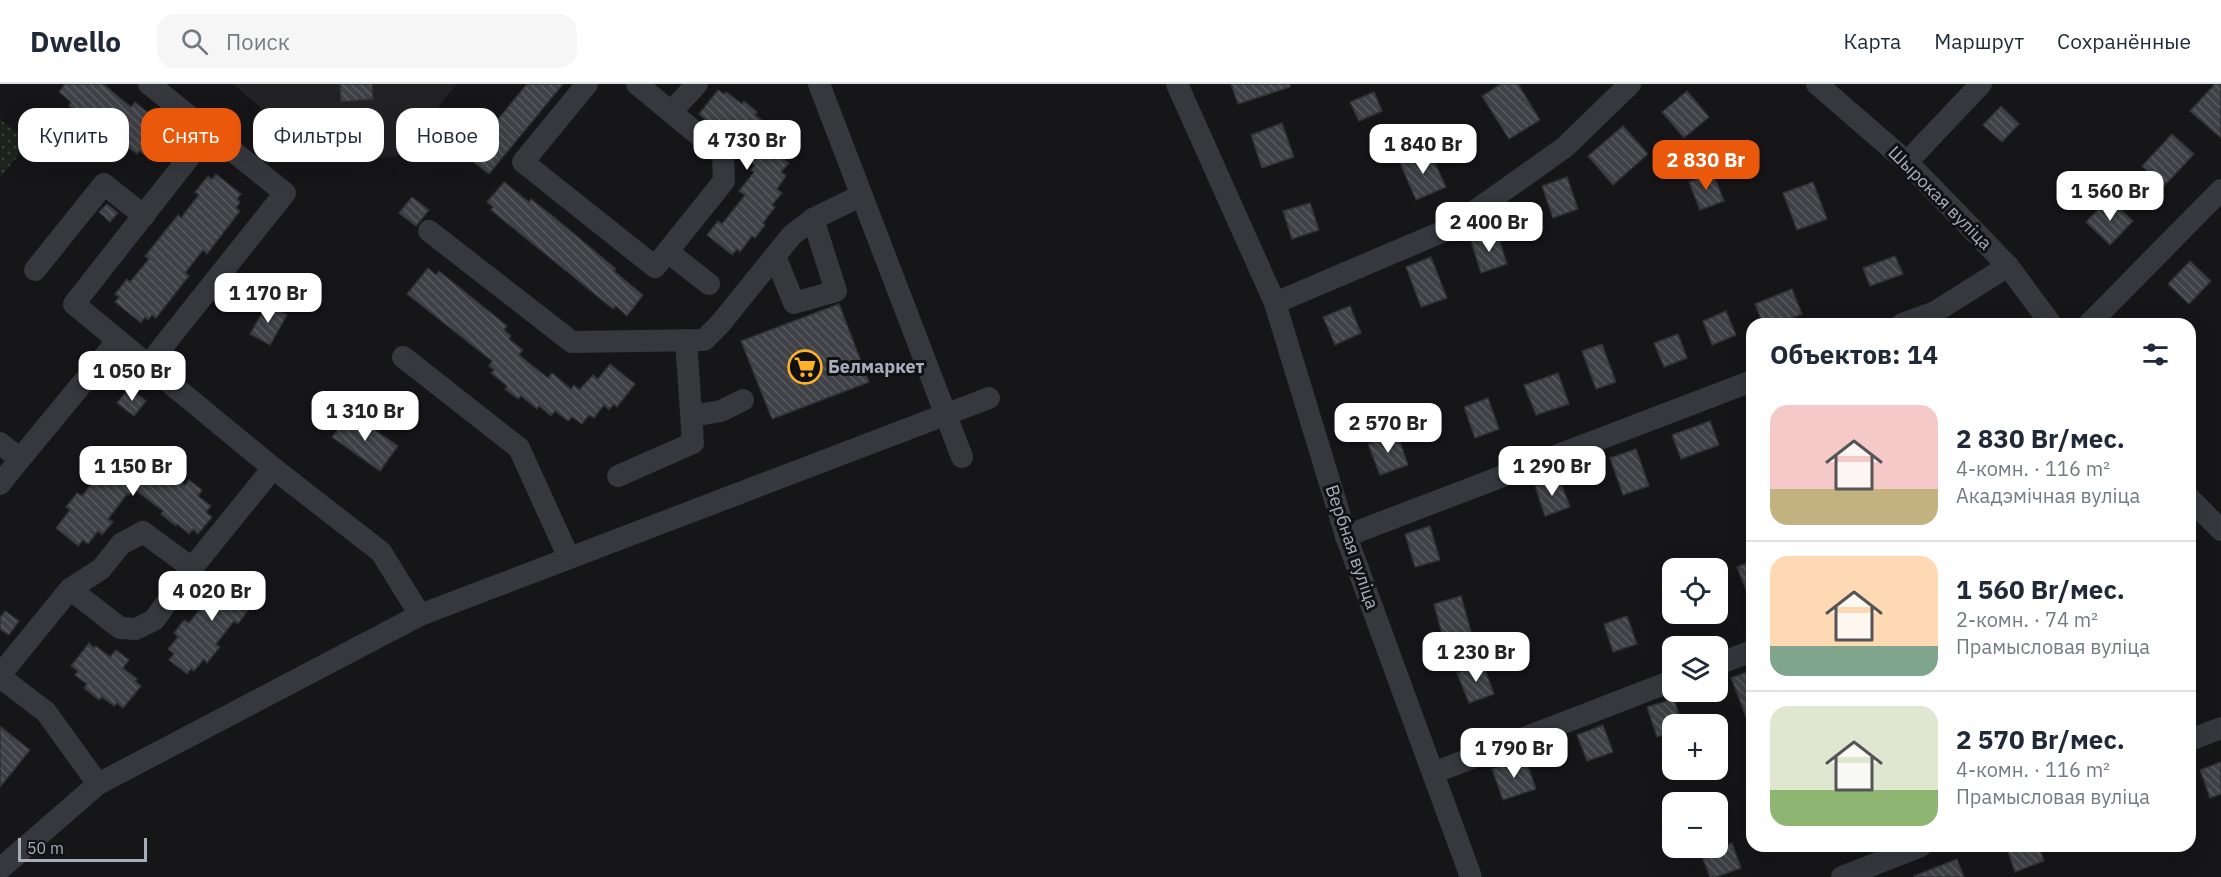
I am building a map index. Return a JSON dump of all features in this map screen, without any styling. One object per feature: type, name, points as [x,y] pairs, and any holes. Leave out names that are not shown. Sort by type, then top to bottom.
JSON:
[{"type":"street","points":[[149,84],[179,108]]},
{"type":"street","points":[[587,84],[523,162],[656,267],[724,181],[723,155],[637,84]]},
{"type":"street","points":[[671,112],[697,84]]},
{"type":"street","points":[[819,84],[860,196],[962,457]]},
{"type":"street","name":"Вербная вуліца","points":[[1177,84],[1275,303],[1346,536],[1471,877]]},
{"type":"street","points":[[1275,303],[1451,228],[1565,147],[1630,84]]},
{"type":"street","name":"Шырокая вуліца","points":[[1817,84],[1907,162],[2008,266],[2047,318]]},
{"type":"street","points":[[1907,162],[1981,84]]},
{"type":"street","points":[[148,365],[285,193],[241,158]]},
{"type":"street","points":[[186,162],[74,304],[273,468],[381,552],[420,615]]},
{"type":"street","points":[[35,270],[104,184],[144,216]]},
{"type":"street","points":[[2095,318],[2221,190]]},
{"type":"street","points":[[429,231],[572,342],[704,340],[720,324],[792,235],[813,219],[860,196]]},
{"type":"street","points":[[775,256],[794,303],[836,291],[813,219]]},
{"type":"street","points":[[668,252],[709,284]]},
{"type":"street","points":[[1918,318],[1935,312],[2008,266]]},
{"type":"street","points":[[0,484],[118,340]]},
{"type":"street","points":[[618,476],[693,443],[686,340]]},
{"type":"street","points":[[403,357],[519,448],[569,558]]},
{"type":"street","points":[[1346,536],[1746,383]]},
{"type":"street","points":[[0,868],[98,784],[420,615],[989,398]]},
{"type":"street","points":[[692,416],[721,411],[743,400]]},
{"type":"street","points":[[0,443],[20,459]]},
{"type":"street","points":[[70,589],[120,628],[136,629],[154,620],[192,568],[273,468]]},
{"type":"street","points":[[2196,505],[2221,530]]},
{"type":"street","points":[[98,784],[46,712],[0,676],[70,589],[101,569],[121,544],[142,532],[192,568]]},
{"type":"street","points":[[1728,660],[1746,653]]},
{"type":"street","points":[[1433,773],[1662,685]]},
{"type":"street","points":[[2196,738],[2221,728]]},
{"type":"street","points":[[1842,877],[1906,852]]},
{"type":"shaded area","points":[[233,84],[457,84],[437,108],[396,108],[396,156],[384,157],[384,108],[261,108]]},
{"type":"shaded area","points":[[0,119],[18,133],[18,156],[0,178]]},
{"type":"building","points":[[65,84],[103,84],[131,107],[135,102],[142,108],[141,152],[139,151],[137,154],[129,148],[129,108],[72,108],[69,106],[71,102],[59,92]]},
{"type":"building","points":[[340,84],[372,84],[373,99],[341,102]]},
{"type":"building","points":[[527,84],[563,84],[499,162],[499,118]]},
{"type":"building","points":[[1231,84],[1290,84],[1290,87],[1238,104]]},
{"type":"building","points":[[1501,84],[1518,84],[1540,120],[1509,139],[1482,96]]},
{"type":"building","points":[[2215,84],[2221,84],[2221,138],[2190,111]]},
{"type":"building","points":[[718,90],[724,94],[726,92],[742,104],[744,101],[757,112],[755,115],[771,127],[768,130],[774,135],[770,141],[783,151],[779,155],[789,163],[781,172],[786,176],[777,189],[782,193],[772,205],[775,207],[763,223],[765,225],[755,238],[752,236],[740,252],[737,249],[732,255],[707,235],[718,221],[722,224],[745,195],[739,191],[754,172],[751,170],[755,165],[740,150],[744,145],[716,122],[713,126],[699,114]]},
{"type":"building","points":[[1687,91],[1709,117],[1684,138],[1662,112]]},
{"type":"building","points":[[1374,92],[1382,111],[1359,121],[1350,102]]},
{"type":"building","points":[[2001,106],[2019,124],[2002,142],[1983,125]]},
{"type":"building","points":[[1282,123],[1294,157],[1262,168],[1251,135]]},
{"type":"building","points":[[1623,126],[1648,154],[1613,185],[1588,156]]},
{"type":"building","points":[[2172,134],[2194,154],[2164,186],[2142,166]]},
{"type":"building","points":[[1429,150],[1446,187],[1416,200],[1400,163]]},
{"type":"building","points":[[473,162],[499,162],[489,174]]},
{"type":"building","points":[[1713,173],[1724,201],[1700,210],[1689,182]]},
{"type":"building","points":[[216,174],[241,194],[237,199],[240,202],[236,208],[240,211],[207,254],[203,250],[185,273],[189,276],[156,318],[152,315],[148,320],[145,317],[141,323],[115,302],[119,297],[115,294],[127,279],[130,282],[149,259],[145,256],[178,215],[181,218],[199,195],[195,192],[208,176],[212,179]]},
{"type":"building","points":[[1567,177],[1578,209],[1553,218],[1542,186]]},
{"type":"building","points":[[504,182],[529,202],[531,199],[554,217],[643,295],[627,316],[616,306],[613,309],[491,210],[493,207],[487,202]]},
{"type":"building","points":[[1813,182],[1827,219],[1797,230],[1783,193]]},
{"type":"building","points":[[412,197],[429,210],[416,226],[399,213]]},
{"type":"building","points":[[2109,198],[2133,221],[2110,245],[2086,222]]},
{"type":"building","points":[[1310,203],[1319,230],[1292,239],[1283,211]]},
{"type":"building","points":[[107,204],[118,213],[110,222],[99,212]]},
{"type":"building","points":[[1497,233],[1507,264],[1481,273],[1471,241]]},
{"type":"building","points":[[1895,256],[1903,274],[1870,286],[1863,268]]},
{"type":"building","points":[[1431,257],[1447,298],[1421,307],[1406,267]]},
{"type":"building","points":[[2190,261],[2211,281],[2189,304],[2168,284]]},
{"type":"building","points":[[428,268],[436,275],[439,271],[507,326],[504,330],[511,336],[509,339],[523,350],[519,355],[548,378],[552,373],[571,389],[574,385],[579,390],[593,375],[598,379],[610,364],[635,384],[617,407],[614,404],[609,410],[604,405],[594,418],[589,415],[582,424],[572,417],[568,421],[555,411],[551,416],[539,406],[537,409],[521,396],[518,399],[505,389],[507,386],[491,373],[494,370],[489,366],[492,361],[407,294]]},
{"type":"building","points":[[1792,289],[1802,314],[1792,318],[1761,318],[1755,304]]},
{"type":"building","points":[[267,304],[287,315],[270,345],[250,334]]},
{"type":"building","points":[[839,304],[869,382],[772,419],[741,341]]},
{"type":"building","points":[[1350,306],[1361,333],[1335,345],[1323,317]]},
{"type":"building","points":[[1726,311],[1736,335],[1712,345],[1703,321]]},
{"type":"building","points":[[1678,334],[1687,358],[1664,367],[1654,343]]},
{"type":"building","points":[[1602,344],[1616,382],[1596,389],[1582,351]]},
{"type":"building","points":[[1558,373],[1569,404],[1536,415],[1524,385]]},
{"type":"building","points":[[129,388],[146,401],[134,416],[117,403]]},
{"type":"building","points":[[1488,398],[1499,429],[1475,438],[1464,407]]},
{"type":"building","points":[[350,413],[398,446],[380,471],[332,437]]},
{"type":"building","points":[[1710,421],[1719,445],[1681,459],[1672,435]]},
{"type":"building","points":[[1397,433],[1408,465],[1380,475],[1368,444]]},
{"type":"building","points":[[126,447],[134,453],[138,448],[185,485],[189,480],[202,490],[198,496],[211,506],[206,512],[212,517],[198,534],[193,529],[189,534],[177,524],[176,526],[161,514],[163,511],[134,489],[129,495],[127,494],[108,519],[113,522],[102,535],[98,531],[88,544],[83,540],[78,546],[56,528],[70,510],[66,507],[77,493],[82,496],[101,473],[98,471],[114,451],[119,456]]},
{"type":"building","points":[[1636,449],[1649,486],[1623,495],[1610,458]]},
{"type":"building","points":[[1559,477],[1570,507],[1545,516],[1535,486]]},
{"type":"building","points":[[1430,526],[1440,560],[1415,567],[1405,534]]},
{"type":"building","points":[[1746,563],[1746,590],[1737,567]]},
{"type":"building","points":[[238,571],[256,585],[251,591],[256,594],[246,606],[249,609],[238,624],[234,621],[216,644],[220,647],[207,663],[204,659],[194,671],[191,669],[187,674],[169,660],[174,654],[168,649],[178,637],[174,633],[184,620],[189,623],[208,598],[204,594],[214,582],[218,585],[228,572],[234,577]]},
{"type":"building","points":[[1461,596],[1472,635],[1444,642],[1434,604]]},
{"type":"building","points":[[5,611],[19,621],[9,635],[0,629],[0,618]]},
{"type":"building","points":[[1627,616],[1637,644],[1613,652],[1604,624]]},
{"type":"building","points":[[89,643],[110,657],[116,650],[129,660],[123,668],[137,679],[135,681],[141,686],[123,708],[117,703],[114,706],[102,697],[99,700],[84,688],[87,684],[75,675],[78,671],[71,666]]},
{"type":"building","points":[[1483,664],[1494,694],[1469,703],[1457,673]]},
{"type":"building","points":[[1746,672],[1746,717],[1731,678]]},
{"type":"building","points":[[1664,702],[1675,702],[1679,714],[1662,714],[1662,735],[1657,737],[1647,707]]},
{"type":"building","points":[[1603,725],[1613,752],[1587,761],[1577,735]]},
{"type":"building","points":[[0,726],[30,750],[0,787]]},
{"type":"building","points":[[1525,758],[1536,789],[1503,800],[1492,769]]},
{"type":"building","points":[[2221,762],[2221,794],[2210,798],[2200,770]]},
{"type":"building","points":[[1732,843],[1741,868],[1710,877],[1703,858],[1728,858],[1728,844]]},
{"type":"building","points":[[2008,852],[2041,852],[2044,861],[2015,872]]},
{"type":"building","points":[[1957,859],[1964,877],[1914,877],[1914,876]]},
{"type":"place","name":"Белмаркет","points":[[805,367]]}]
